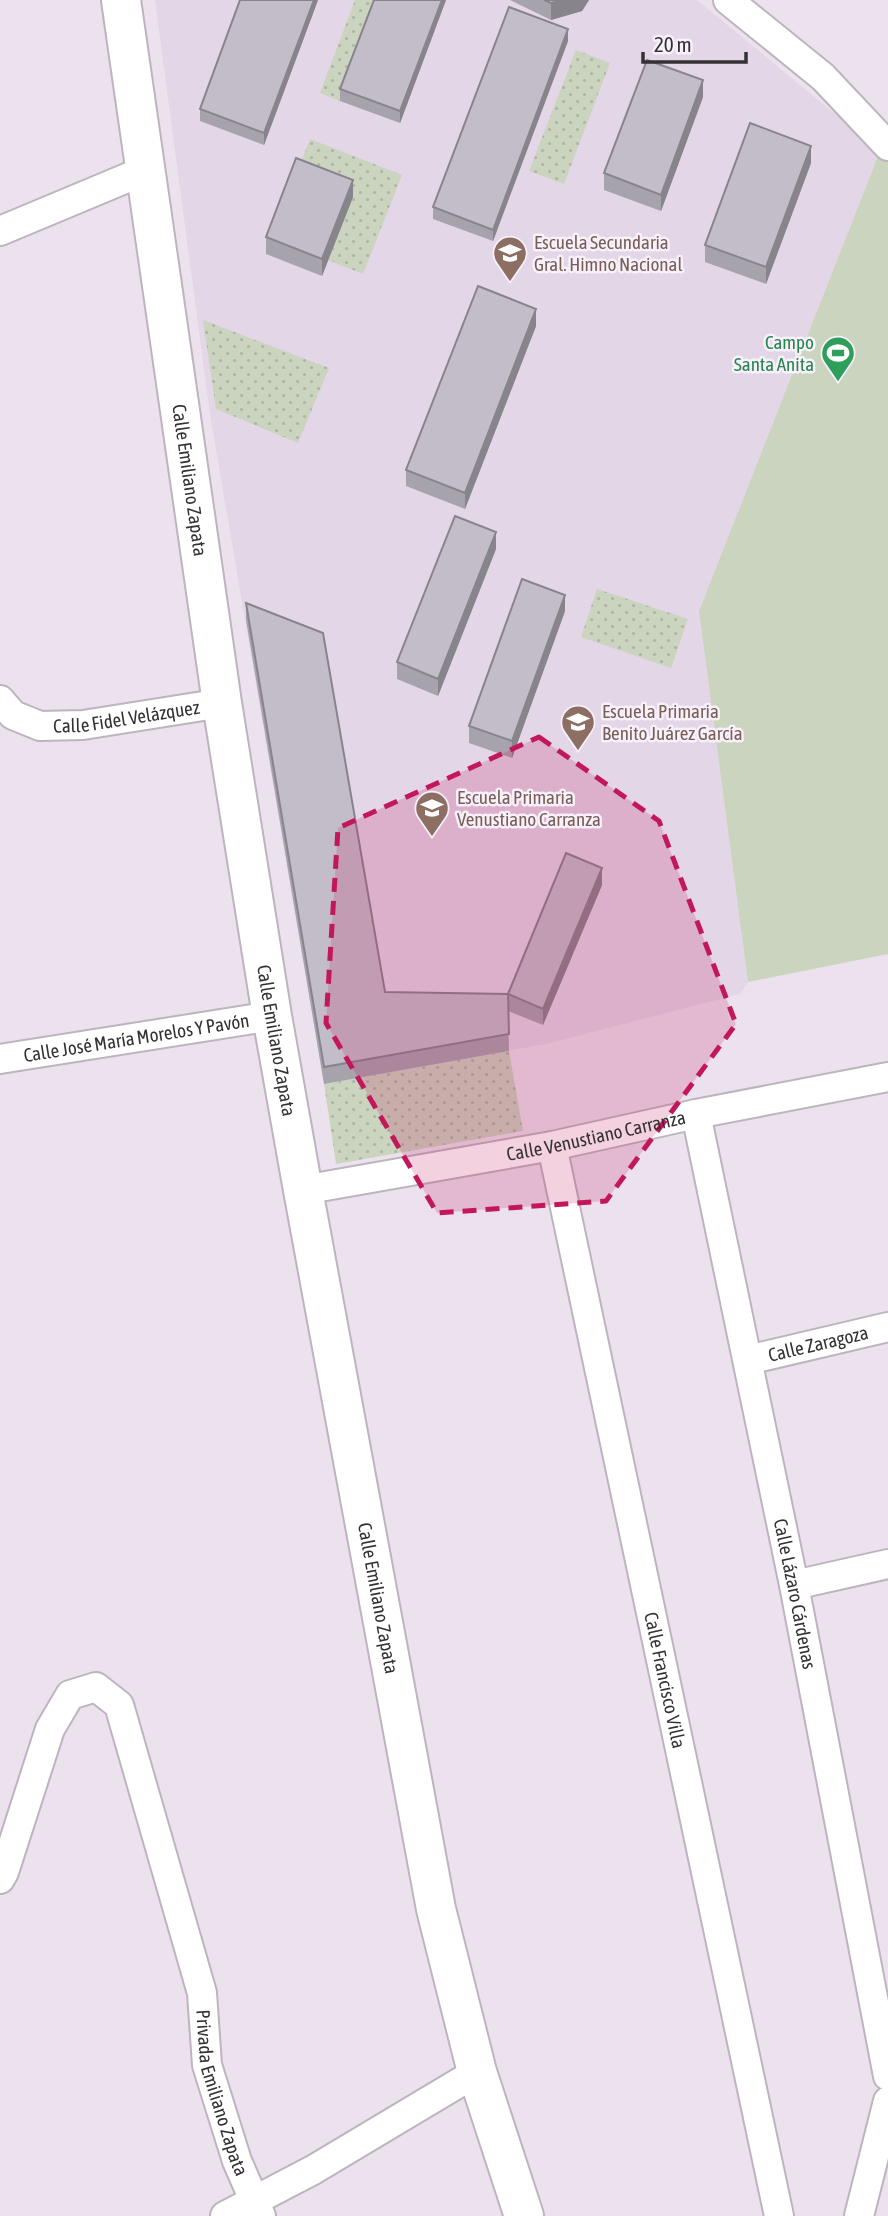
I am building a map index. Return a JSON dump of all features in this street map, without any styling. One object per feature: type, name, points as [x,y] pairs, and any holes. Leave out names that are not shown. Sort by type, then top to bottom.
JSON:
[{"type":"main road","name":"Calle Emiliano Zapata","points":[[121,0],[222,703],[303,1190],[436,1909],[477,2072],[524,2216]]},
{"type":"street","points":[[728,0],[823,77],[888,146]]},
{"type":"street","points":[[0,231],[146,170]]},
{"type":"street","name":"Calle Fidel Velázquez","points":[[0,700],[13,715],[40,726],[83,725],[222,703]]},
{"type":"street","name":"Calle José María Morelos Y Pavón","points":[[0,1059],[272,1016]]},
{"type":"street","name":"Calle Venustiano Carranza","points":[[303,1190],[552,1146],[696,1114],[888,1077]]},
{"type":"street","name":"Calle Lázaro Cárdenas","points":[[696,1114],[794,1585],[888,2076]]},
{"type":"street","name":"Calle Francisco Villa","points":[[552,1146],[779,2216]]},
{"type":"street","name":"Calle Zaragoza","points":[[748,1360],[888,1328]]},
{"type":"street","points":[[794,1585],[888,1564]]},
{"type":"street","name":"Privada Emiliano Zapata","points":[[0,1879],[50,1729],[70,1695],[96,1687],[119,1705],[202,1993],[206,2065],[237,2161],[257,2208],[225,2216]]},
{"type":"street","points":[[257,2208],[313,2170],[477,2072]]},
{"type":"street","points":[[859,2216],[881,2155],[888,2101]]},
{"type":"highlighted area","points":[[539,737],[659,821],[736,1024],[606,1201],[437,1213],[326,1023],[338,828]]},
{"type":"shaded area","points":[[155,0],[697,0],[880,151],[699,611],[748,982],[740,994],[546,1044],[324,1084],[210,414]]},
{"type":"green space","points":[[355,0],[378,0],[340,101],[320,93]]},
{"type":"green space","points":[[576,50],[610,63],[564,184],[529,171]]},
{"type":"green space","points":[[310,139],[402,175],[363,274],[328,260],[296,175]]},
{"type":"green space","name":"Campo Santa Anita","points":[[880,151],[888,154],[888,954],[748,982],[699,611]]},
{"type":"green space","points":[[203,320],[329,368],[298,443],[216,409]]},
{"type":"green space","points":[[597,589],[688,619],[671,668],[581,637]]},
{"type":"green space","points":[[509,1051],[523,1131],[336,1164],[324,1084]]},
{"type":"building","points":[[240,0],[314,0],[264,133],[200,109]]},
{"type":"building","points":[[374,0],[442,0],[400,111],[340,89]]},
{"type":"building","points":[[509,7],[568,29],[493,230],[433,207]]},
{"type":"building","points":[[647,60],[703,80],[661,195],[604,173]]},
{"type":"building","points":[[750,123],[811,146],[766,267],[705,245]]},
{"type":"building","points":[[296,158],[353,180],[322,259],[266,237]]},
{"type":"building","points":[[478,286],[536,309],[465,493],[406,470]]},
{"type":"building","points":[[455,516],[496,532],[438,679],[397,662]]},
{"type":"building","points":[[522,579],[565,595],[512,741],[469,726]]},
{"type":"building","points":[[246,603],[323,633],[385,992],[508,994],[509,1034],[324,1067]]},
{"type":"building","points":[[566,853],[602,868],[543,1009],[508,994]]},
{"type":"place","name":"Escuela Secundaria Gral. Himno Nacional","points":[[510,283]]},
{"type":"place","name":"Campo Santa Anita","points":[[838,383]]},
{"type":"place","name":"Escuela Primaria Benito Juárez García","points":[[578,752]]},
{"type":"place","name":"Escuela Primaria Venustiano Carranza","points":[[432,838]]}]
